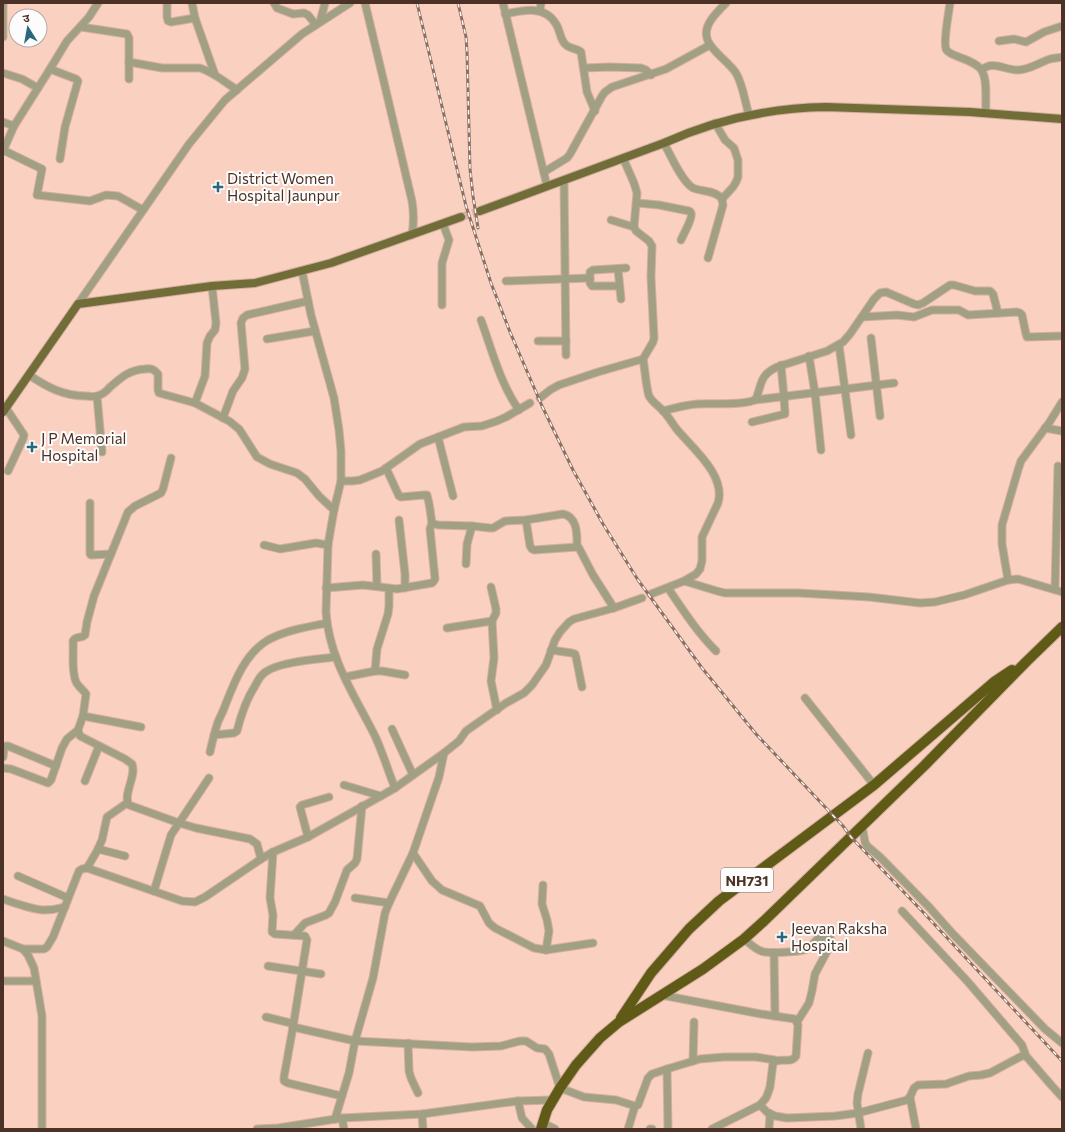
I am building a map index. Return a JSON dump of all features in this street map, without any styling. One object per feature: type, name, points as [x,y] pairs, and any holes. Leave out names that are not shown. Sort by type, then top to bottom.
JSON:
[{"type":"highway","name":"NH731","points":[[542,1126],[548,1110],[560,1088],[576,1065],[600,1038],[618,1022],[703,969],[744,939],[804,883],[924,766],[1062,627]]},
{"type":"highway","name":"NH731","points":[[618,1022],[651,973],[689,929],[718,901],[874,785],[994,682],[1027,661]]},
{"type":"main road","points":[[480,210],[664,143],[686,133],[715,123],[749,115],[804,107],[826,107],[970,112],[1062,119]]},
{"type":"main road","points":[[5,410],[78,304],[212,286],[255,283],[331,263],[461,217]]},
{"type":"street","points":[[98,3],[89,18],[67,41],[14,126],[3,150],[42,169],[37,195],[90,201],[106,195],[118,196],[143,210]]},
{"type":"street","points":[[167,3],[168,21],[171,22],[195,18]]},
{"type":"street","points":[[192,3],[195,18],[215,75]]},
{"type":"street","points":[[274,3],[277,8],[293,14],[304,13],[318,23]]},
{"type":"street","points":[[318,23],[325,3]]},
{"type":"street","points":[[78,304],[189,144],[225,100],[302,34],[350,3]]},
{"type":"street","points":[[365,3],[412,201],[414,224],[412,235]]},
{"type":"street","points":[[503,3],[547,186]]},
{"type":"street","points":[[540,11],[541,3]]},
{"type":"street","points":[[726,3],[712,18],[706,36],[710,45],[736,73],[749,115]]},
{"type":"street","points":[[950,3],[945,42],[946,49],[949,53],[967,60],[982,70],[985,81],[983,113]]},
{"type":"street","points":[[3,4],[3,38]]},
{"type":"street","points":[[506,14],[524,10],[533,10],[540,11],[552,18],[564,44],[581,51],[588,92],[595,111]]},
{"type":"street","points":[[81,26],[127,34],[129,38],[129,79]]},
{"type":"street","points":[[999,40],[1014,38],[1026,42],[1044,32],[1062,26]]},
{"type":"street","points":[[544,172],[567,158],[595,111],[602,96],[608,90],[612,87],[651,75],[677,64],[710,45]]},
{"type":"street","points":[[982,70],[984,67],[990,65],[1013,70],[1024,69],[1038,65],[1050,59],[1062,57]]},
{"type":"street","points":[[129,62],[162,68],[200,68],[215,75],[237,90]]},
{"type":"street","points":[[584,68],[641,68],[646,70],[651,75]]},
{"type":"street","points":[[50,69],[76,79],[78,82],[65,126],[60,159]]},
{"type":"street","points":[[3,73],[29,82],[38,88]]},
{"type":"street","points":[[3,122],[14,126]]},
{"type":"street","points":[[715,123],[725,140],[734,148],[738,160],[738,177],[736,182],[722,199]]},
{"type":"street","points":[[664,143],[686,183],[693,188],[718,194],[722,199],[723,205],[708,258]]},
{"type":"street","points":[[623,158],[637,193],[634,227],[636,231],[649,241],[652,246],[651,277],[654,338],[643,359],[649,396],[653,402],[664,411],[679,432],[706,462],[718,483],[720,499],[702,537],[702,561],[700,569],[696,574],[684,581],[651,594]]},
{"type":"street","points":[[564,180],[566,355]]},
{"type":"street","points":[[637,203],[689,210],[692,214],[691,219],[681,240]]},
{"type":"street","points":[[611,220],[634,227]]},
{"type":"street","points":[[442,305],[442,263],[449,240],[443,224]]},
{"type":"street","points":[[620,286],[593,286],[591,285],[590,273],[592,270],[622,268],[620,286],[621,299]]},
{"type":"street","points":[[302,271],[308,301],[336,408],[341,450],[341,481],[328,545],[326,588],[327,623],[336,657],[376,738],[395,788]]},
{"type":"street","points":[[506,281],[590,278]]},
{"type":"street","points":[[755,400],[765,374],[781,365],[839,345],[850,334],[874,299],[880,293],[884,292],[891,294],[918,305],[923,304],[952,284],[975,291],[992,291],[998,313]]},
{"type":"street","points":[[195,403],[205,376],[207,343],[215,330],[216,323],[212,286]]},
{"type":"street","points":[[223,418],[233,391],[242,378],[245,370],[241,323],[242,318],[247,315],[308,301]]},
{"type":"street","points":[[918,316],[923,304]]},
{"type":"street","points":[[862,316],[897,315],[912,317],[936,310],[958,310],[968,315],[1020,313],[1023,318],[1027,338],[1062,336]]},
{"type":"street","points":[[481,320],[504,384],[519,410]]},
{"type":"street","points":[[267,339],[316,331]]},
{"type":"street","points":[[871,338],[880,416]]},
{"type":"street","points":[[538,341],[566,341]]},
{"type":"street","points":[[839,345],[851,435]]},
{"type":"street","points":[[809,356],[816,393],[821,450]]},
{"type":"street","points":[[540,398],[550,390],[560,385],[643,359]]},
{"type":"street","points":[[752,422],[785,414],[781,365]]},
{"type":"street","points":[[29,375],[55,391],[78,396],[97,396],[104,393],[129,372],[149,368],[155,370],[158,374],[159,393],[195,403],[229,421],[239,429],[257,457],[270,464],[297,472],[334,510]]},
{"type":"street","points":[[664,411],[696,404],[730,404],[894,383]]},
{"type":"street","points":[[97,396],[102,452]]},
{"type":"street","points":[[1008,580],[1002,544],[1002,525],[1018,470],[1021,461],[1062,402]]},
{"type":"street","points":[[341,481],[360,480],[382,471],[415,447],[464,427],[482,426],[497,421],[530,403]]},
{"type":"street","points":[[5,410],[24,435],[8,471]]},
{"type":"street","points":[[1045,428],[1062,431]]},
{"type":"street","points":[[438,437],[454,496]]},
{"type":"street","points":[[3,768],[11,769],[48,782],[51,780],[62,748],[67,739],[78,730],[83,716],[86,694],[77,684],[74,673],[73,641],[77,637],[84,637],[85,635],[92,602],[130,510],[159,494],[163,489],[171,458]]},
{"type":"street","points":[[684,581],[717,592],[725,593],[799,593],[869,597],[920,603],[935,602],[964,595],[1008,580],[1018,579],[1058,591],[1058,466]]},
{"type":"street","points":[[326,588],[363,585],[397,589],[429,584],[434,581],[435,578],[430,529],[432,523],[427,496],[399,496],[386,468]]},
{"type":"street","points":[[90,503],[90,554],[111,554]]},
{"type":"street","points":[[432,523],[438,525],[494,528],[505,521],[526,520],[563,514],[568,515],[577,528],[577,547],[581,551],[593,576],[614,608]]},
{"type":"street","points":[[399,520],[405,574],[405,588]]},
{"type":"street","points":[[526,520],[530,546],[534,550],[577,547]]},
{"type":"street","points":[[466,564],[467,544],[472,526]]},
{"type":"street","points":[[264,545],[280,549],[316,543],[328,545]]},
{"type":"street","points":[[376,554],[376,586]]},
{"type":"street","points":[[491,587],[496,613],[492,621],[494,658],[490,681],[497,710]]},
{"type":"street","points":[[668,588],[691,622],[716,651]]},
{"type":"street","points":[[375,671],[377,650],[388,614],[388,589]]},
{"type":"street","points":[[86,868],[182,901],[195,902],[273,852],[308,837],[395,788],[444,753],[461,738],[466,731],[506,703],[524,693],[532,685],[546,665],[555,640],[569,622],[574,619],[614,608],[642,598]]},
{"type":"street","points":[[447,628],[492,621]]},
{"type":"street","points":[[210,752],[217,724],[230,690],[240,672],[260,646],[267,641],[295,630],[327,623]]},
{"type":"street","points":[[552,650],[575,654],[582,687]]},
{"type":"street","points":[[214,735],[234,733],[237,731],[249,696],[262,675],[268,671],[288,664],[336,657]]},
{"type":"street","points":[[345,677],[375,671],[405,675]]},
{"type":"street","points":[[806,698],[874,785]]},
{"type":"street","points":[[83,716],[140,727]]},
{"type":"street","points":[[392,728],[413,775]]},
{"type":"street","points":[[3,941],[23,949],[44,949],[47,947],[53,937],[79,871],[86,868],[98,849],[102,840],[107,817],[127,802],[133,767],[132,764],[80,736],[78,730]]},
{"type":"street","points":[[3,757],[4,748],[8,746],[56,766]]},
{"type":"street","points":[[85,781],[99,746]]},
{"type":"street","points":[[334,1119],[349,1073],[355,1041],[373,978],[385,913],[414,853],[440,777],[444,753]]},
{"type":"street","points":[[154,891],[171,835],[209,778]]},
{"type":"street","points":[[344,785],[381,796]]},
{"type":"street","points":[[308,837],[300,807],[302,805],[329,797]]},
{"type":"street","points":[[127,802],[129,805],[179,823],[250,839],[257,844],[261,859]]},
{"type":"street","points":[[294,935],[305,923],[329,913],[347,870],[355,863],[357,859],[362,806]]},
{"type":"street","points":[[862,826],[864,839],[867,846],[880,857],[930,908],[952,933],[1045,1029],[1062,1043]]},
{"type":"street","points":[[98,849],[124,856]]},
{"type":"street","points":[[273,852],[270,898],[273,915],[272,932],[275,934],[305,936],[307,940],[303,972],[284,1081],[342,1096]]},
{"type":"street","points":[[414,853],[432,881],[442,890],[480,906],[489,923],[495,928],[534,948],[546,950],[593,943]]},
{"type":"street","points":[[18,876],[68,898]]},
{"type":"street","points":[[542,885],[542,904],[549,931],[546,950]]},
{"type":"street","points":[[355,898],[389,903]]},
{"type":"street","points":[[3,899],[43,910],[65,907]]},
{"type":"street","points":[[902,911],[968,982],[1022,1044],[1026,1056],[1062,1097]]},
{"type":"street","points":[[628,1129],[635,1106],[638,1105],[648,1078],[652,1074],[700,1059],[756,1057],[775,1060],[790,1060],[794,1059],[796,1056],[797,1022],[809,1003],[815,974],[832,942],[830,938],[824,937],[816,939],[806,950],[774,953],[761,951],[744,939]]},
{"type":"street","points":[[23,949],[28,955],[34,968],[42,1016],[42,1129]]},
{"type":"street","points":[[774,953],[775,1016]]},
{"type":"street","points":[[268,966],[321,974]]},
{"type":"street","points":[[3,981],[36,981]]},
{"type":"street","points":[[661,995],[795,1019],[797,1022]]},
{"type":"street","points":[[266,1017],[291,1023],[294,1027],[355,1041],[472,1047],[501,1046],[526,1041],[537,1048],[545,1049],[550,1054],[560,1088],[584,1097],[616,1100],[635,1106]]},
{"type":"street","points":[[693,1061],[694,1022]]},
{"type":"street","points":[[408,1043],[409,1072],[418,1093]]},
{"type":"street","points":[[861,1129],[857,1103],[868,1053]]},
{"type":"street","points":[[760,1105],[770,1114],[787,1118],[835,1116],[858,1113],[904,1102],[910,1097],[914,1088],[918,1085],[946,1084],[969,1076],[990,1073],[1022,1056],[1026,1056]]},
{"type":"street","points":[[712,1129],[760,1105],[766,1098],[770,1087],[773,1063],[775,1060]]},
{"type":"street","points":[[667,1069],[668,1129]]},
{"type":"street","points":[[910,1097],[916,1129]]},
{"type":"street","points":[[257,1129],[278,1128],[342,1118],[422,1114],[518,1101],[553,1100]]},
{"type":"street","points":[[518,1101],[522,1118],[532,1129]]},
{"type":"street","points":[[422,1114],[423,1129]]},
{"type":"street","points":[[768,1129],[770,1114]]},
{"type":"street","points":[[342,1118],[344,1129]]},
{"type":"street","points":[[542,1126],[555,1129]]},
{"type":"tunnel","points":[[461,217],[480,211]]},
{"type":"railway","points":[[417,3],[466,206],[491,283],[510,332],[542,406],[573,470],[603,524],[638,580],[702,668],[756,734],[1062,1061]]},
{"type":"railway","points":[[458,3],[466,37],[470,169],[478,228]]},
{"type":"place","name":"District Women Hospital Jaunpur","points":[[218,187]]},
{"type":"place","name":"J P Memorial Hospital","points":[[32,447]]},
{"type":"place","name":"Jeevan Raksha Hospital","points":[[782,937]]}]
